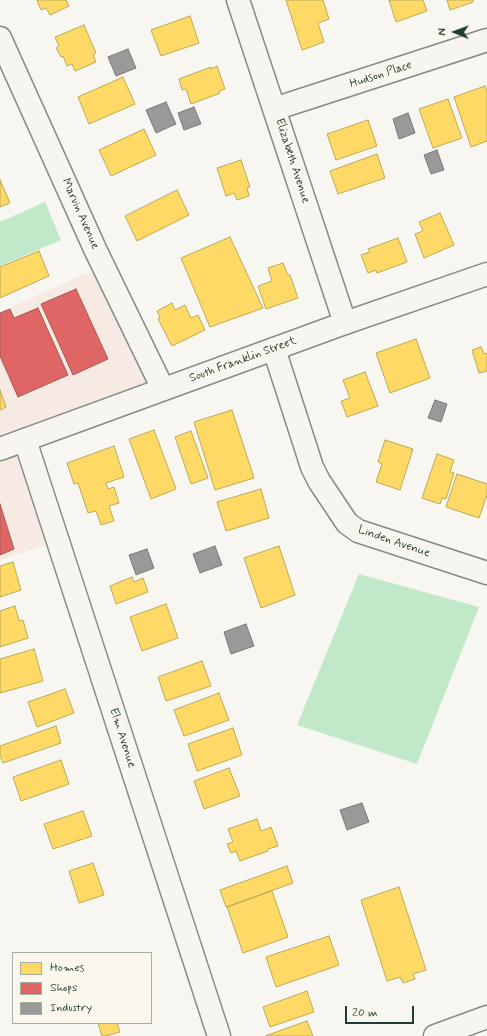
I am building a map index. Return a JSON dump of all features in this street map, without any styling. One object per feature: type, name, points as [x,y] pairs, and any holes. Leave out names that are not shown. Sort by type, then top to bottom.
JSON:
[{"type":"street","name":"Elizabeth Avenue","points":[[238,0],[345,323]]},
{"type":"street","name":"Marvin Avenue","points":[[0,38],[95,249],[163,389]]},
{"type":"street","name":"Hudson Place","points":[[274,109],[487,40]]},
{"type":"street","name":"South Franklin Street","points":[[0,449],[345,323],[487,274]]},
{"type":"street","name":"Linden Avenue","points":[[274,349],[312,467],[319,481],[347,522],[358,531],[487,573]]},
{"type":"street","name":"Elm Avenue","points":[[25,440],[219,1036]]},
{"type":"street","points":[[435,1036],[487,1017]]},
{"type":"shaded area","points":[[105,265],[157,386],[26,437],[59,540],[0,560],[0,312]]},
{"type":"green space","points":[[45,202],[61,240],[0,266],[0,222]]},
{"type":"green space","points":[[359,574],[479,607],[417,764],[297,725]]},
{"type":"building: Homes","points":[[37,0],[66,0],[69,6],[50,15],[46,8],[41,10]]},
{"type":"building: Homes","points":[[286,0],[323,0],[329,19],[318,23],[324,42],[302,50]]},
{"type":"building: Homes","points":[[389,0],[423,0],[427,11],[396,22]]},
{"type":"building: Homes","points":[[447,0],[473,0],[473,2],[450,10]]},
{"type":"building: Homes","points":[[190,16],[199,43],[161,56],[151,30]]},
{"type":"building: Homes","points":[[84,25],[96,53],[93,55],[96,62],[75,71],[72,64],[67,66],[63,56],[61,57],[56,48],[59,46],[55,37]]},
{"type":"building: Homes","points":[[217,66],[225,89],[219,91],[220,93],[191,104],[186,89],[182,90],[179,79]]},
{"type":"building: Homes","points":[[123,77],[135,104],[89,124],[78,97]]},
{"type":"building: Homes","points":[[485,86],[487,91],[487,141],[471,147],[454,97]]},
{"type":"building: Homes","points":[[448,99],[462,138],[433,148],[419,109]]},
{"type":"building: Homes","points":[[368,120],[377,146],[336,160],[327,134]]},
{"type":"building: Homes","points":[[144,129],[156,155],[111,176],[99,150]]},
{"type":"building: Homes","points":[[377,154],[385,178],[338,194],[330,171]]},
{"type":"building: Homes","points":[[241,160],[250,187],[247,188],[249,196],[237,200],[234,193],[226,196],[217,168]]},
{"type":"building: Homes","points":[[0,180],[10,203],[0,207]]},
{"type":"building: Homes","points":[[177,190],[189,215],[137,241],[125,216]]},
{"type":"building: Homes","points":[[440,213],[454,245],[424,258],[415,234],[423,231],[419,222]]},
{"type":"building: Homes","points":[[230,237],[263,308],[210,327],[181,258]]},
{"type":"building: Homes","points":[[398,238],[407,262],[377,273],[376,270],[368,273],[361,255],[370,252],[368,249]]},
{"type":"building: Homes","points":[[39,251],[49,276],[0,298],[0,267]]},
{"type":"building: Homes","points":[[283,263],[288,275],[290,275],[298,298],[266,309],[258,286],[272,281],[268,268]]},
{"type":"building: Homes","points":[[172,303],[175,310],[185,305],[191,318],[198,315],[205,330],[172,346],[158,319],[160,318],[157,311]]},
{"type":"building: Homes","points":[[416,339],[430,378],[390,393],[376,353]]},
{"type":"building: Homes","points":[[481,347],[484,354],[487,353],[487,371],[479,373],[472,350]]},
{"type":"building: Homes","points":[[365,372],[378,406],[347,417],[341,401],[350,398],[343,380]]},
{"type":"building: Homes","points":[[0,390],[6,407],[0,410]]},
{"type":"building: Homes","points":[[232,410],[254,478],[215,490],[194,422]]},
{"type":"building: Homes","points":[[154,430],[176,489],[151,499],[129,439]]},
{"type":"building: Homes","points":[[191,431],[208,478],[191,484],[175,437]]},
{"type":"building: Homes","points":[[385,440],[413,449],[400,490],[376,482],[382,464],[378,462]]},
{"type":"building: Homes","points":[[114,446],[124,477],[106,483],[108,489],[114,487],[119,503],[109,506],[114,521],[101,525],[96,511],[88,513],[78,483],[74,484],[67,463]]},
{"type":"building: Homes","points":[[437,454],[454,460],[450,472],[454,473],[446,499],[442,498],[440,504],[422,498]]},
{"type":"building: Homes","points":[[457,474],[487,484],[487,495],[479,518],[446,507]]},
{"type":"building: Homes","points":[[261,489],[269,518],[226,531],[217,502]]},
{"type":"building: Homes","points":[[279,546],[295,595],[261,608],[244,558]]},
{"type":"building: Homes","points":[[13,562],[21,590],[0,597],[0,566]]},
{"type":"building: Homes","points":[[132,577],[134,582],[143,578],[148,592],[116,604],[110,586]]},
{"type":"building: Homes","points":[[166,604],[178,638],[142,651],[130,617]]},
{"type":"building: Homes","points":[[15,606],[19,621],[23,620],[28,638],[0,647],[0,611]]},
{"type":"building: Homes","points":[[34,649],[43,681],[0,693],[0,659]]},
{"type":"building: Homes","points":[[202,661],[211,686],[166,701],[158,677]]},
{"type":"building: Homes","points":[[65,689],[74,713],[37,727],[28,702]]},
{"type":"building: Homes","points":[[219,693],[229,720],[184,736],[174,710]]},
{"type":"building: Homes","points":[[56,726],[61,743],[3,763],[0,756],[0,746]]},
{"type":"building: Homes","points":[[233,728],[242,755],[197,771],[188,744]]},
{"type":"building: Homes","points":[[61,760],[69,784],[21,801],[13,777]]},
{"type":"building: Homes","points":[[229,768],[240,796],[204,809],[194,781]]},
{"type":"building: Homes","points":[[83,811],[92,836],[53,849],[44,824]]},
{"type":"building: Homes","points":[[257,819],[261,831],[271,827],[278,846],[240,861],[236,851],[231,853],[227,844],[233,842],[228,829]]},
{"type":"building: Homes","points":[[93,863],[104,895],[79,903],[69,871]]},
{"type":"building: Homes","points":[[287,866],[293,883],[226,907],[220,890]]},
{"type":"building: Homes","points":[[399,887],[426,970],[413,974],[415,979],[403,983],[400,977],[387,981],[361,900]]},
{"type":"building: Homes","points":[[272,891],[288,937],[243,953],[227,907]]},
{"type":"building: Homes","points":[[329,936],[339,965],[276,987],[266,957]]},
{"type":"building: Homes","points":[[307,991],[314,1012],[270,1027],[263,1007]]},
{"type":"building: Homes","points":[[307,1021],[313,1036],[265,1036]]},
{"type":"building: Homes","points":[[98,1024],[117,1024],[120,1032],[102,1036]]},
{"type":"building: Shops","points":[[76,289],[108,359],[73,375],[41,304]]},
{"type":"building: Shops","points":[[38,308],[68,375],[18,397],[0,356],[0,313],[10,309],[14,318]]},
{"type":"building: Shops","points":[[0,504],[14,549],[0,555]]},
{"type":"building: Industry","points":[[128,49],[136,68],[116,76],[108,57]]},
{"type":"building: Industry","points":[[166,102],[176,124],[156,133],[146,110]]},
{"type":"building: Industry","points":[[194,107],[201,124],[184,130],[178,113]]},
{"type":"building: Industry","points":[[408,113],[415,133],[399,139],[393,119]]},
{"type":"building: Industry","points":[[437,150],[444,170],[431,174],[424,155]]},
{"type":"building: Industry","points":[[435,400],[447,404],[441,422],[428,418]]},
{"type":"building: Industry","points":[[215,546],[222,565],[200,573],[193,554]]},
{"type":"building: Industry","points":[[147,549],[154,568],[136,575],[129,555]]},
{"type":"building: Industry","points":[[246,624],[254,646],[231,654],[224,632]]},
{"type":"building: Industry","points":[[362,803],[369,822],[347,830],[340,810]]}]
